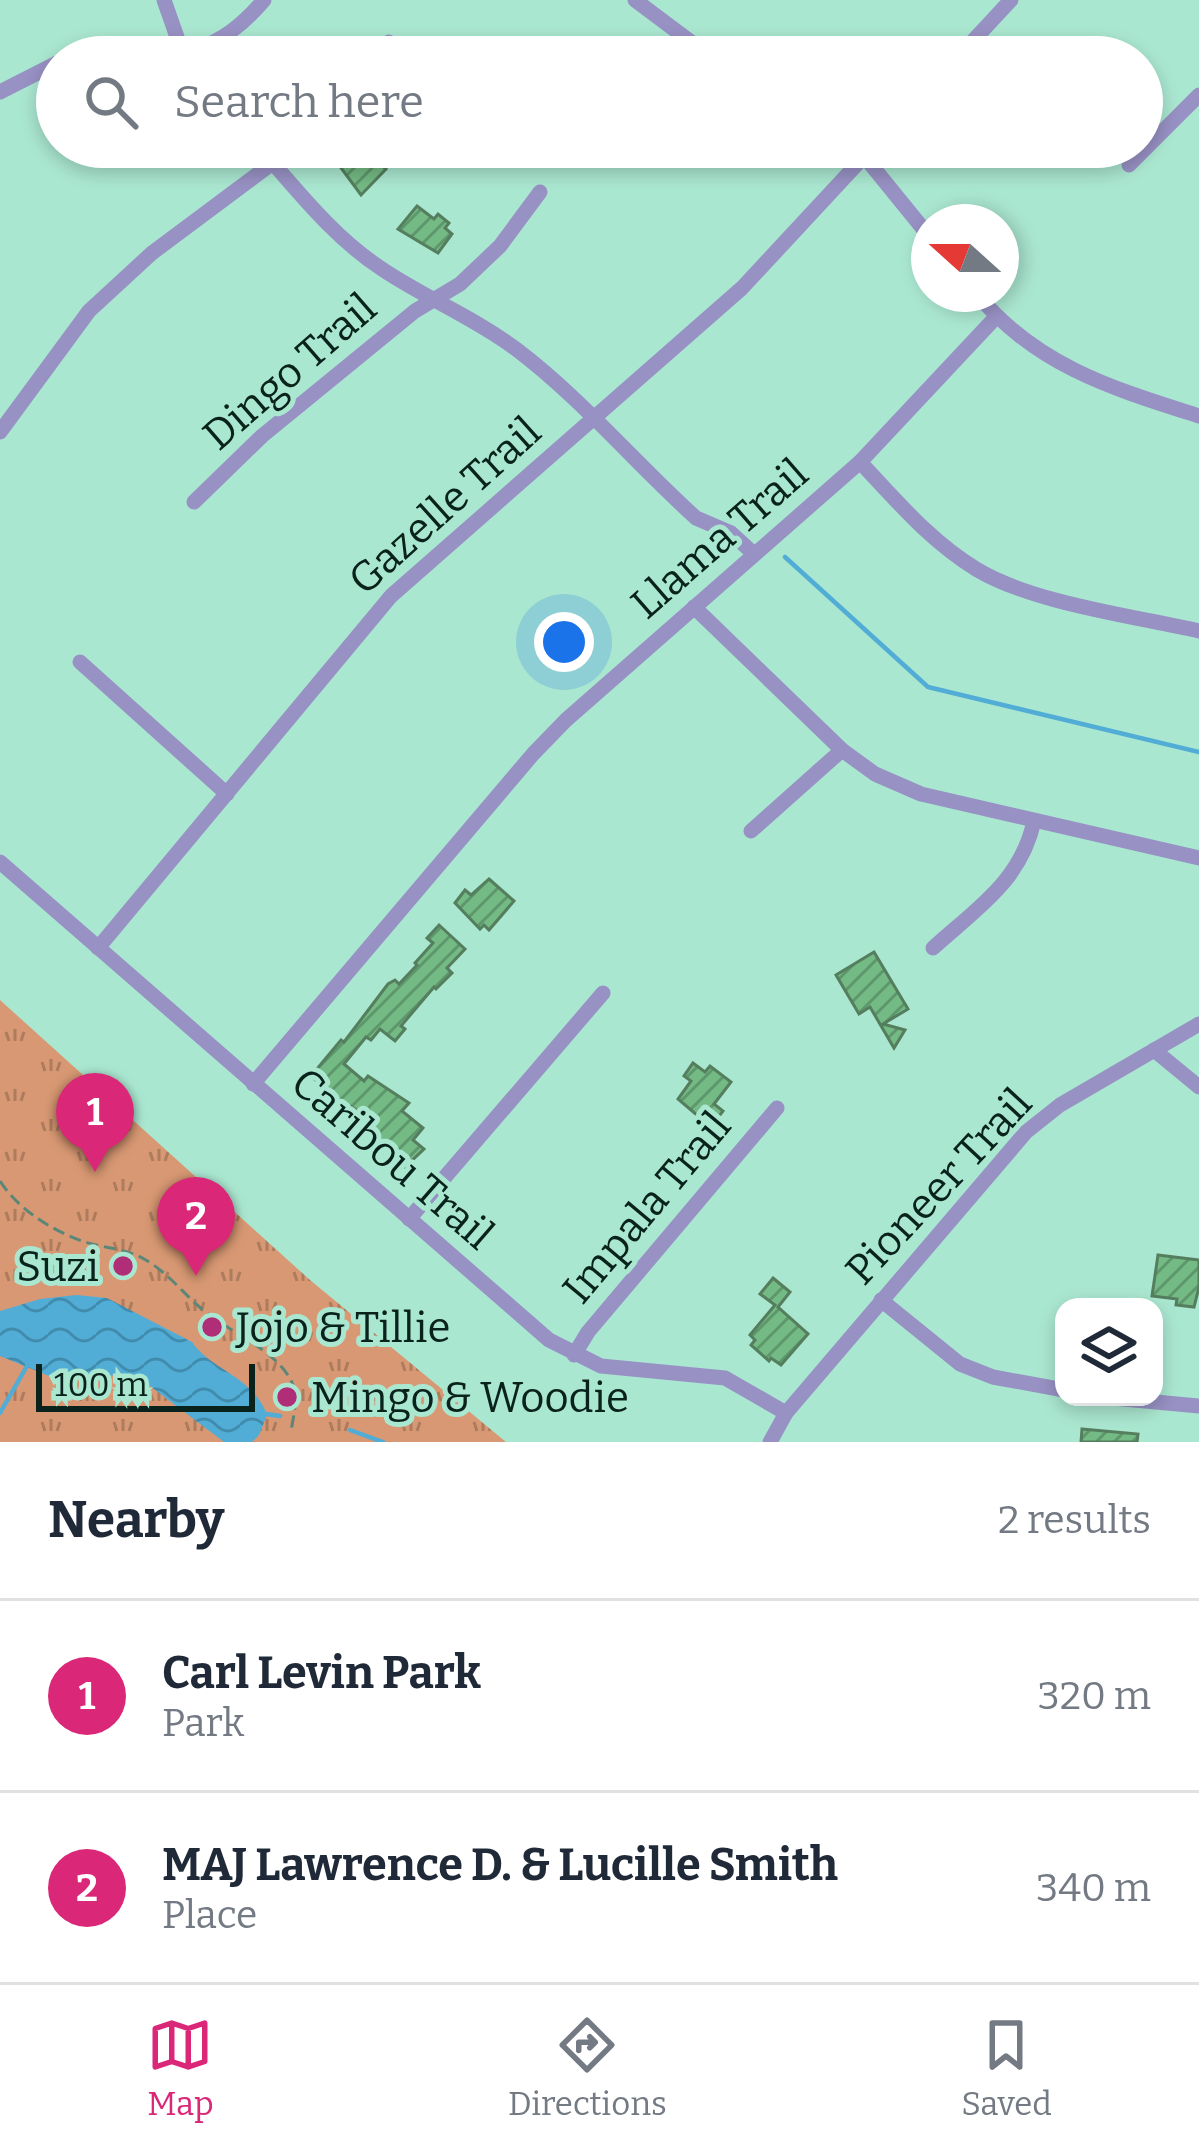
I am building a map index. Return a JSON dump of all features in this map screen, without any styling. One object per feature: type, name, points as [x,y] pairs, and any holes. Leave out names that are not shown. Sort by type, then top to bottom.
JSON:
[{"type":"street","points":[[164,0],[176,36]]},
{"type":"street","points":[[226,36],[264,0]]},
{"type":"street","points":[[634,0],[683,36]]},
{"type":"street","points":[[978,36],[1011,0]]},
{"type":"street","points":[[0,92],[36,74]]},
{"type":"street","points":[[1163,131],[1199,95]]},
{"type":"street","points":[[0,432],[88,311],[152,254],[264,168]]},
{"type":"street","points":[[277,168],[353,248],[520,352],[696,518],[731,533],[754,554]]},
{"type":"street","name":"Gazelle Trail","points":[[98,948],[391,596],[742,288],[846,168]]},
{"type":"street","points":[[876,168],[911,213]]},
{"type":"street","name":"Dingo Trail","points":[[194,502],[262,436],[434,299],[460,284],[500,246],[540,192]]},
{"type":"street","points":[[992,312],[1042,355],[1069,369],[1199,416]]},
{"type":"street","name":"Llama Trail","points":[[254,1084],[533,754],[860,462],[996,317]]},
{"type":"street","points":[[860,462],[925,532],[980,572],[1014,587],[1199,631]]},
{"type":"street","points":[[694,607],[842,750],[875,774],[921,794],[1199,859]]},
{"type":"street","points":[[80,662],[227,794]]},
{"type":"street","points":[[751,831],[842,750]]},
{"type":"street","points":[[933,948],[1012,875],[1024,855],[1034,820]]},
{"type":"street","name":"Caribou Trail","points":[[0,862],[549,1340],[574,1355],[622,1369],[725,1378],[786,1413]]},
{"type":"street","points":[[409,1219],[603,993]]},
{"type":"street","name":"Pioneer Trail","points":[[770,1442],[786,1413],[1026,1132],[1060,1105],[1199,1024]]},
{"type":"street","points":[[1154,1050],[1199,1087]]},
{"type":"street","name":"Impala Trail","points":[[574,1355],[588,1332],[777,1108]]},
{"type":"street","points":[[881,1300],[960,1364],[993,1377],[1055,1388]]},
{"type":"street","points":[[1163,1403],[1199,1406]]},
{"type":"path","points":[[0,1181],[33,1215],[82,1241],[155,1265],[191,1300],[276,1362],[292,1381],[296,1404],[291,1432]]},
{"type":"path","points":[[26,1224],[33,1215]]},
{"type":"green space","points":[[0,1000],[310,1280],[506,1442],[0,1442]]},
{"type":"water","points":[[76,1295],[107,1298],[192,1342],[261,1402],[267,1415],[259,1435],[252,1442],[224,1442],[142,1380],[116,1375],[61,1381],[0,1356],[0,1311]]},
{"type":"building","points":[[341,168],[386,169],[361,195]]},
{"type":"building","points":[[417,206],[449,223],[445,228],[452,234],[438,253],[398,229]]},
{"type":"building","points":[[489,879],[514,901],[489,930],[484,925],[480,929],[455,903],[465,890],[471,895]]},
{"type":"building","points":[[439,925],[465,949],[447,968],[452,973],[401,1026],[405,1029],[395,1041],[380,1029],[371,1040],[366,1037],[344,1064],[364,1081],[368,1076],[409,1103],[402,1111],[423,1128],[413,1140],[424,1149],[405,1167],[366,1128],[372,1120],[344,1102],[338,1110],[320,1094],[325,1088],[311,1076],[388,984],[395,980],[399,984],[417,965],[433,943],[427,938]]},
{"type":"building","points":[[874,952],[908,1009],[883,1024],[905,1030],[894,1048],[870,1007],[859,1014],[836,975]]},
{"type":"building","points":[[693,1063],[705,1072],[710,1066],[731,1082],[714,1104],[723,1111],[711,1127],[678,1099],[691,1081],[684,1076]]},
{"type":"building","points":[[1158,1255],[1199,1260],[1194,1307],[1152,1296]]},
{"type":"building","points":[[773,1278],[790,1292],[778,1307],[808,1334],[781,1365],[751,1345],[755,1340],[750,1335],[775,1305],[760,1294]]},
{"type":"building","points":[[1082,1429],[1138,1434],[1137,1442],[1081,1442]]},
{"type":"waterway","points":[[785,557],[928,687],[1199,752]]},
{"type":"waterway","points":[[0,1413],[27,1366]]},
{"type":"waterway","points":[[266,1414],[280,1416]]},
{"type":"waterway","points":[[350,1430],[383,1442]]},
{"type":"place","name":"Carl Levin Park","points":[[95,1172]]},
{"type":"place","name":"Suzi","points":[[123,1266]]},
{"type":"place","name":"MAJ Lawrence D. & Lucille Smith","points":[[196,1276]]},
{"type":"place","name":"Jojo & Tillie","points":[[212,1327]]},
{"type":"place","name":"Mingo & Woodie","points":[[287,1397]]}]
